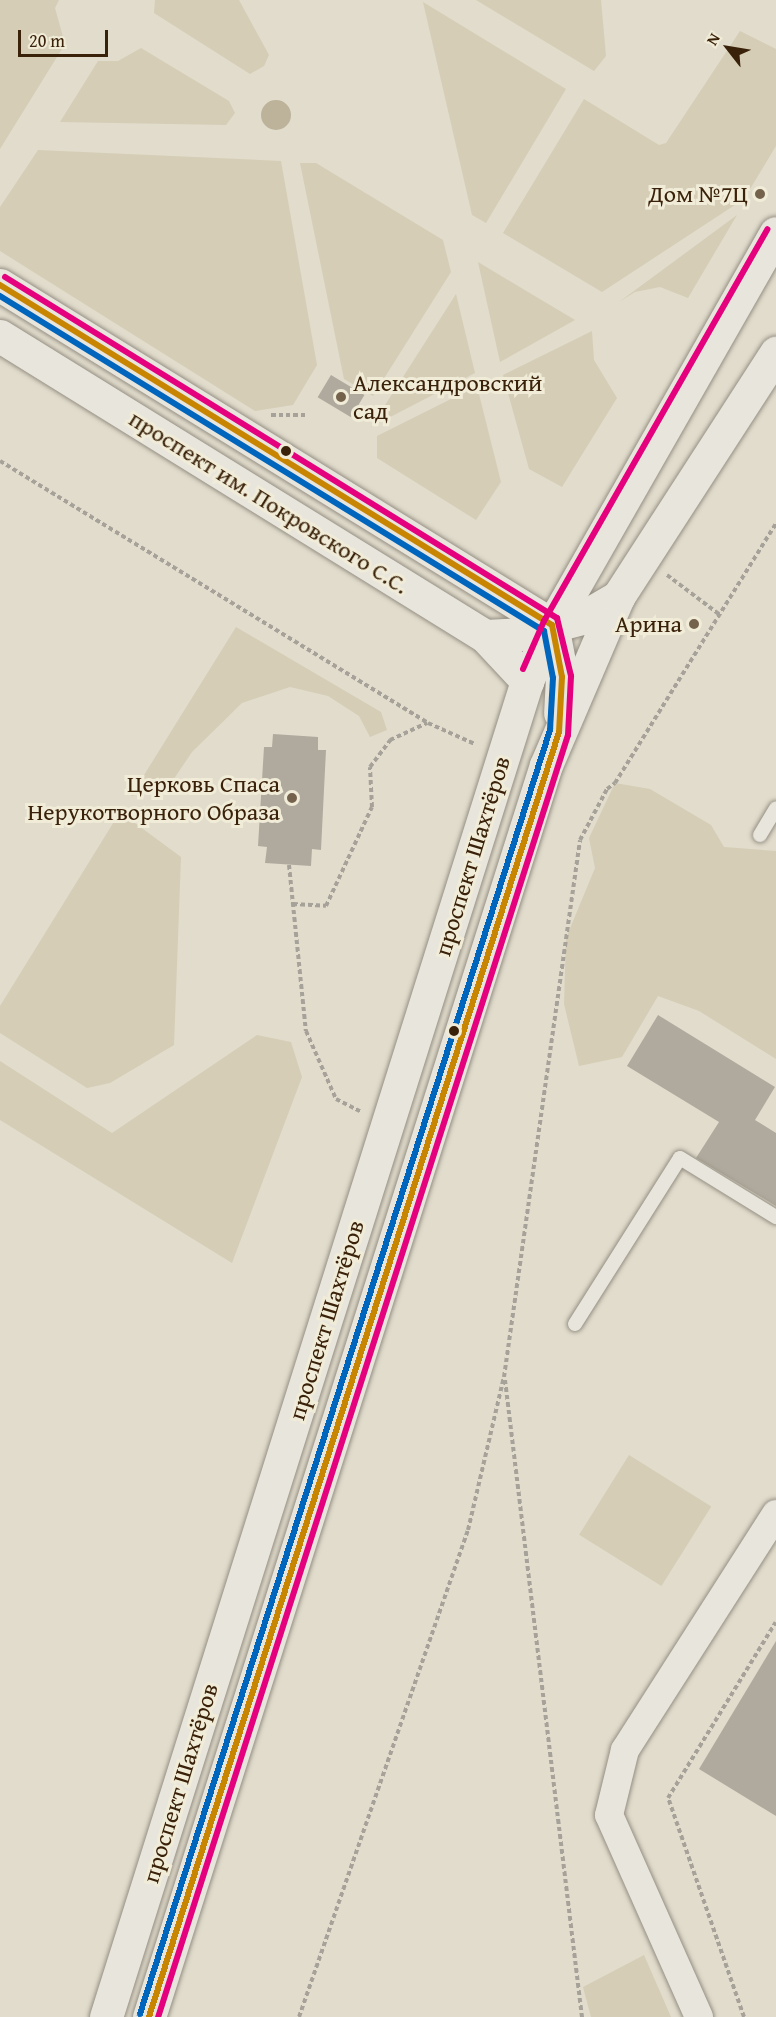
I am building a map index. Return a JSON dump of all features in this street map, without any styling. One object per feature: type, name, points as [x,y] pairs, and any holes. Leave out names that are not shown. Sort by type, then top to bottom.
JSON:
[{"type":"street","name":"проспект Шахтёров","points":[[106,2017],[527,681],[552,626],[776,233]]},
{"type":"street","name":"проспект им. Покровского С.С.","points":[[0,285],[552,626]]},
{"type":"street","name":"проспект им. Покровского С.С.","points":[[0,336],[485,636],[527,681]]},
{"type":"street","name":"проспект Шахтёров","points":[[149,2017],[559,732],[618,597],[776,352]]},
{"type":"street","name":"проспект Шахтёров","points":[[485,636],[552,626],[582,618],[618,597]]},
{"type":"street","name":"проспект Шахтёров","points":[[552,626],[562,677],[559,732]]},
{"type":"street","points":[[699,2017],[609,1815],[625,1750],[776,1514]]},
{"type":"lane","points":[[759,835],[776,808]]},
{"type":"lane","points":[[575,1324],[680,1158],[776,1217]]},
{"type":"path","points":[[0,460],[428,723],[475,743],[472,754]]},
{"type":"path","points":[[299,2017],[468,1530],[504,1377],[580,840],[607,789],[615,783],[776,523]]},
{"type":"path","points":[[293,904],[326,906],[372,807],[370,768],[390,740],[428,723]]},
{"type":"path","points":[[288,865],[306,1031],[336,1100],[363,1112],[367,1101]]},
{"type":"path","points":[[504,1377],[582,2017]]},
{"type":"path","points":[[744,2017],[668,1798],[776,1622]]},
{"type":"shaded area","points":[[0,0],[59,0],[55,8],[65,44],[0,149]]},
{"type":"shaded area","points":[[155,0],[239,0],[269,55],[264,66],[250,74],[154,13]]},
{"type":"shaded area","points":[[476,0],[601,0],[606,56],[594,71]]},
{"type":"shaded area","points":[[423,2],[566,89],[486,223],[472,215]]},
{"type":"shaded area","points":[[740,31],[776,49],[776,146],[744,199],[602,292],[503,233],[584,99],[659,145],[666,143]]},
{"type":"shaded area","points":[[141,48],[229,101],[235,113],[226,125],[60,122],[98,61],[118,61]]},
{"type":"shaded area","points":[[276,100],[287,104],[291,115],[287,126],[276,130],[265,126],[261,115],[265,104]]},
{"type":"shaded area","points":[[38,150],[281,161],[317,365],[293,405],[255,411],[0,251],[0,207]]},
{"type":"shaded area","points":[[300,163],[316,163],[443,240],[451,272],[373,396],[344,379]]},
{"type":"shaded area","points":[[737,215],[688,298],[660,287],[635,292],[619,302]]},
{"type":"shaded area","points":[[478,262],[575,320],[500,362]]},
{"type":"shaded area","points":[[456,294],[475,373],[371,427]]},
{"type":"shaded area","points":[[592,331],[594,360],[617,398],[562,487],[529,469],[503,375]]},
{"type":"shaded area","points":[[477,386],[501,482],[476,520],[377,458],[377,436]]},
{"type":"shaded area","points":[[236,627],[381,712],[387,730],[370,737],[359,716],[328,696],[290,687],[242,703],[192,752],[167,789],[131,796]]},
{"type":"shaded area","points":[[615,783],[650,789],[711,825],[724,847],[776,851],[776,1059],[699,1011],[658,996],[622,1057],[579,1066],[564,1004],[566,938],[595,868],[589,838]]},
{"type":"shaded area","points":[[120,812],[181,857],[174,1045],[110,1083],[87,1088],[0,1033],[0,1006]]},
{"type":"shaded area","points":[[257,1035],[291,1042],[302,1077],[232,1263],[0,1120],[0,1061],[112,1133]]},
{"type":"shaded area","points":[[629,1455],[711,1506],[661,1586],[579,1535]]},
{"type":"shaded area","points":[[644,1955],[671,2017],[591,2017],[583,1987]]},
{"type":"building","name":"Александровский сад","points":[[331,375],[364,395],[351,417],[318,397]]},
{"type":"building","name":"Церковь Спаса Нерукотворного Образа","points":[[273,734],[318,737],[318,750],[326,750],[321,850],[312,849],[311,866],[265,863],[267,847],[258,846],[264,747],[272,747]]},
{"type":"building","points":[[658,1015],[775,1087],[755,1120],[776,1133],[776,1206],[696,1158],[719,1122],[627,1066]]},
{"type":"building","points":[[776,1641],[776,1816],[699,1769]]},
{"type":"transit line","points":[[523,669],[544,621],[768,229]]},
{"type":"transit line","points":[[5,277],[557,618],[571,676],[568,735],[158,2017]]},
{"type":"transit line","points":[[0,285],[552,625],[562,677],[559,732],[149,2017]]},
{"type":"transit line","points":[[0,296],[544,631],[553,678],[550,730],[140,2014]]},
{"type":"place","name":"Дом №7Ц","points":[[760,194]]},
{"type":"place","name":"Александровский сад","points":[[341,397]]},
{"type":"place","name":"Арина","points":[[694,624]]},
{"type":"place","name":"Церковь Спаса Нерукотворного Образа","points":[[292,798]]}]
